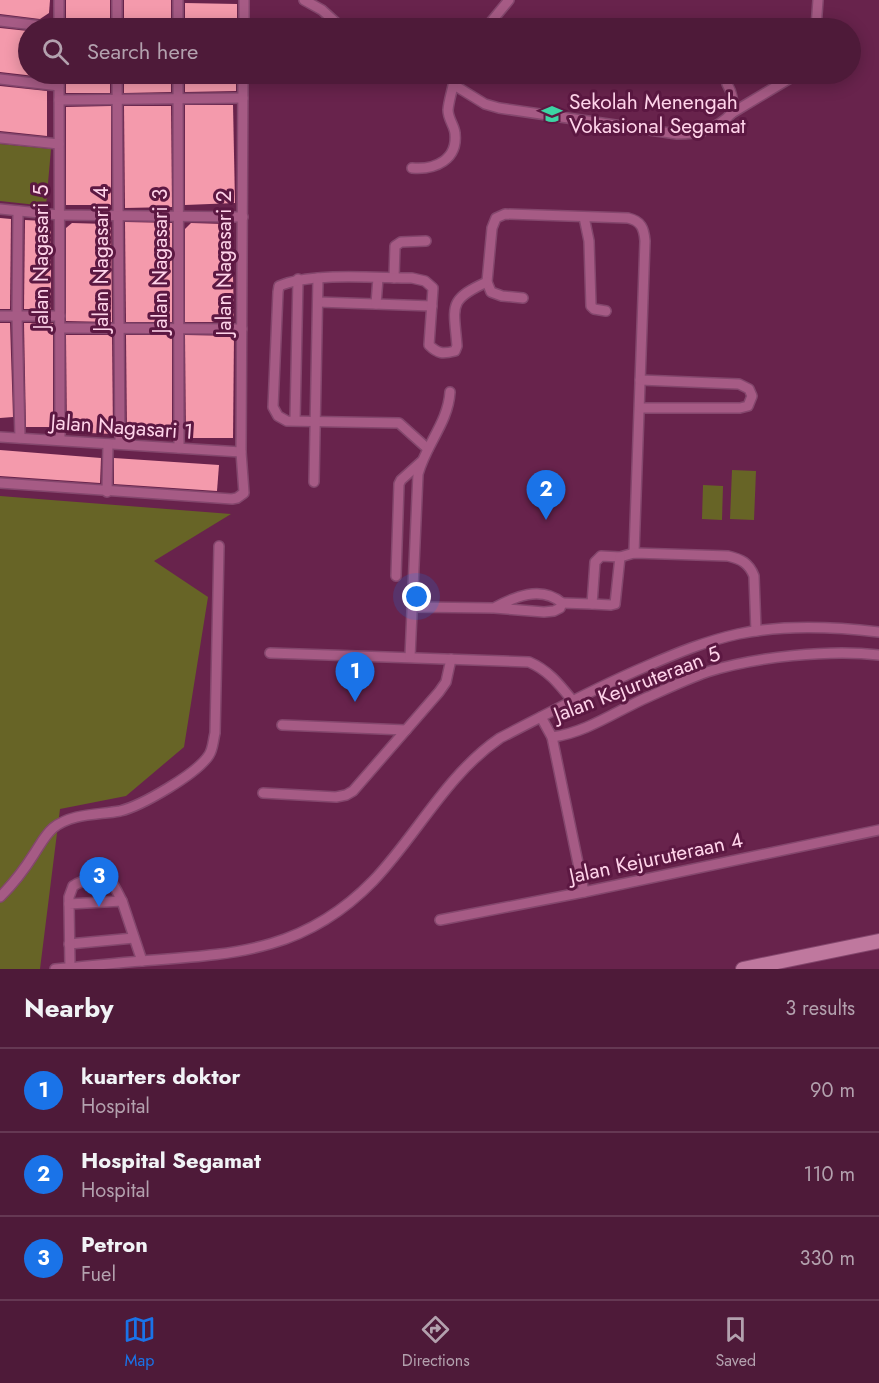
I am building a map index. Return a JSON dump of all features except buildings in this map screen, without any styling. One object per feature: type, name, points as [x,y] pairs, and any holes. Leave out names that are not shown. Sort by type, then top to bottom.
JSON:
[{"type":"highway","points":[[743,969],[879,941]]},
{"type":"street","points":[[59,0],[59,18]]},
{"type":"street","points":[[117,0],[117,18]]},
{"type":"street","points":[[178,0],[178,18]]},
{"type":"street","points":[[244,0],[244,18]]},
{"type":"street","points":[[304,0],[322,9],[331,18]]},
{"type":"street","points":[[494,18],[509,0]]},
{"type":"street","points":[[817,18],[818,0]]},
{"type":"street","points":[[0,21],[18,23]]},
{"type":"street","points":[[0,80],[18,82]]},
{"type":"street","points":[[39,84],[59,86]]},
{"type":"street","name":"Jalan Nagasari 4","points":[[117,84],[120,444]]},
{"type":"street","name":"Jalan Nagasari 3","points":[[178,84],[179,448]]},
{"type":"street","name":"Jalan Nagasari 2","points":[[106,492],[237,498],[244,492],[242,452],[243,84]]},
{"type":"street","points":[[727,84],[734,102],[732,114]]},
{"type":"street","points":[[412,168],[434,168],[450,154],[455,133],[448,111],[454,85],[485,104],[499,108],[677,134],[694,134],[724,122],[732,114],[781,84]]},
{"type":"street","name":"Jalan Nagasari 5","points":[[59,86],[60,441]]},
{"type":"street","points":[[59,100],[243,98]]},
{"type":"street","points":[[0,138],[59,144]]},
{"type":"street","points":[[0,209],[59,215],[243,216]]},
{"type":"street","points":[[18,211],[17,316],[20,438]]},
{"type":"street","points":[[523,298],[502,296],[491,292],[487,282],[492,228],[496,218],[505,214],[628,218],[636,220],[642,226],[644,232],[634,553]]},
{"type":"street","points":[[584,217],[589,241],[591,306],[594,309],[606,311]]},
{"type":"street","points":[[394,278],[395,246],[401,242],[426,241]]},
{"type":"street","points":[[428,449],[399,423],[287,421],[278,416],[273,407],[279,286],[298,279],[318,278],[394,278],[425,281],[433,288],[429,345],[436,352],[444,354],[455,351],[457,301],[466,291],[487,282]]},
{"type":"street","points":[[314,482],[318,278]]},
{"type":"street","points":[[376,304],[378,278]]},
{"type":"street","points":[[295,420],[298,279]]},
{"type":"street","points":[[318,302],[432,306]]},
{"type":"street","points":[[0,316],[60,316]]},
{"type":"street","points":[[60,328],[242,329]]},
{"type":"street","points":[[639,408],[740,408],[748,406],[752,396],[749,389],[739,384],[640,380]]},
{"type":"street","points":[[396,576],[399,484],[421,461],[442,424],[449,404],[450,392]]},
{"type":"street","name":"Jalan Nagasari 1","points":[[0,436],[242,452]]},
{"type":"street","points":[[0,483],[106,492],[108,444]]},
{"type":"street","points":[[410,657],[417,485],[421,461]]},
{"type":"street","points":[[0,897],[15,882],[53,828],[72,819],[137,806],[170,787],[208,758],[215,734],[219,546]]},
{"type":"street","points":[[592,604],[595,562],[601,556],[634,553],[728,556],[746,563],[754,576],[756,631]]},
{"type":"street","points":[[494,608],[512,598],[528,594],[550,596],[562,603],[615,604],[620,556]]},
{"type":"street","points":[[413,607],[554,611],[560,608],[562,603]]},
{"type":"street","points":[[55,969],[184,959],[257,948],[298,934],[333,915],[373,881],[472,760],[500,738],[572,700],[713,640],[756,631],[851,629],[879,632]]},
{"type":"street","points":[[270,652],[529,662],[543,668],[572,700]]},
{"type":"street","name":"Jalan Kejuruteraan 5","points":[[552,737],[586,727],[682,682],[727,667],[813,655],[879,655]]},
{"type":"street","points":[[263,793],[325,797],[346,795],[358,786],[446,682],[451,659]]},
{"type":"street","points":[[541,717],[552,737],[584,892]]},
{"type":"street","points":[[282,725],[406,730]]},
{"type":"street","name":"Jalan Kejuruteraan 4","points":[[440,920],[879,830]]},
{"type":"street","points":[[70,968],[69,904],[73,886],[82,881],[97,879],[111,882],[122,901],[142,961]]},
{"type":"street","points":[[69,904],[122,901]]},
{"type":"street","points":[[69,944],[134,938]]},
{"type":"shaded area","points":[[0,144],[51,149],[46,206],[0,201]]},
{"type":"shaded area","points":[[732,470],[756,471],[754,520],[730,519]]},
{"type":"shaded area","points":[[703,485],[723,486],[722,520],[702,519]]},
{"type":"shaded area","points":[[0,496],[231,514],[154,561],[208,597],[184,747],[126,796],[60,809],[40,969],[0,969]]},
{"type":"place","name":"Sekolah Menengah Vokasional Segamat","points":[[552,114]]},
{"type":"place","name":"Hospital Segamat","points":[[546,520]]},
{"type":"place","name":"kuarters doktor","points":[[355,702]]},
{"type":"place","name":"Petron","points":[[99,907]]}]
